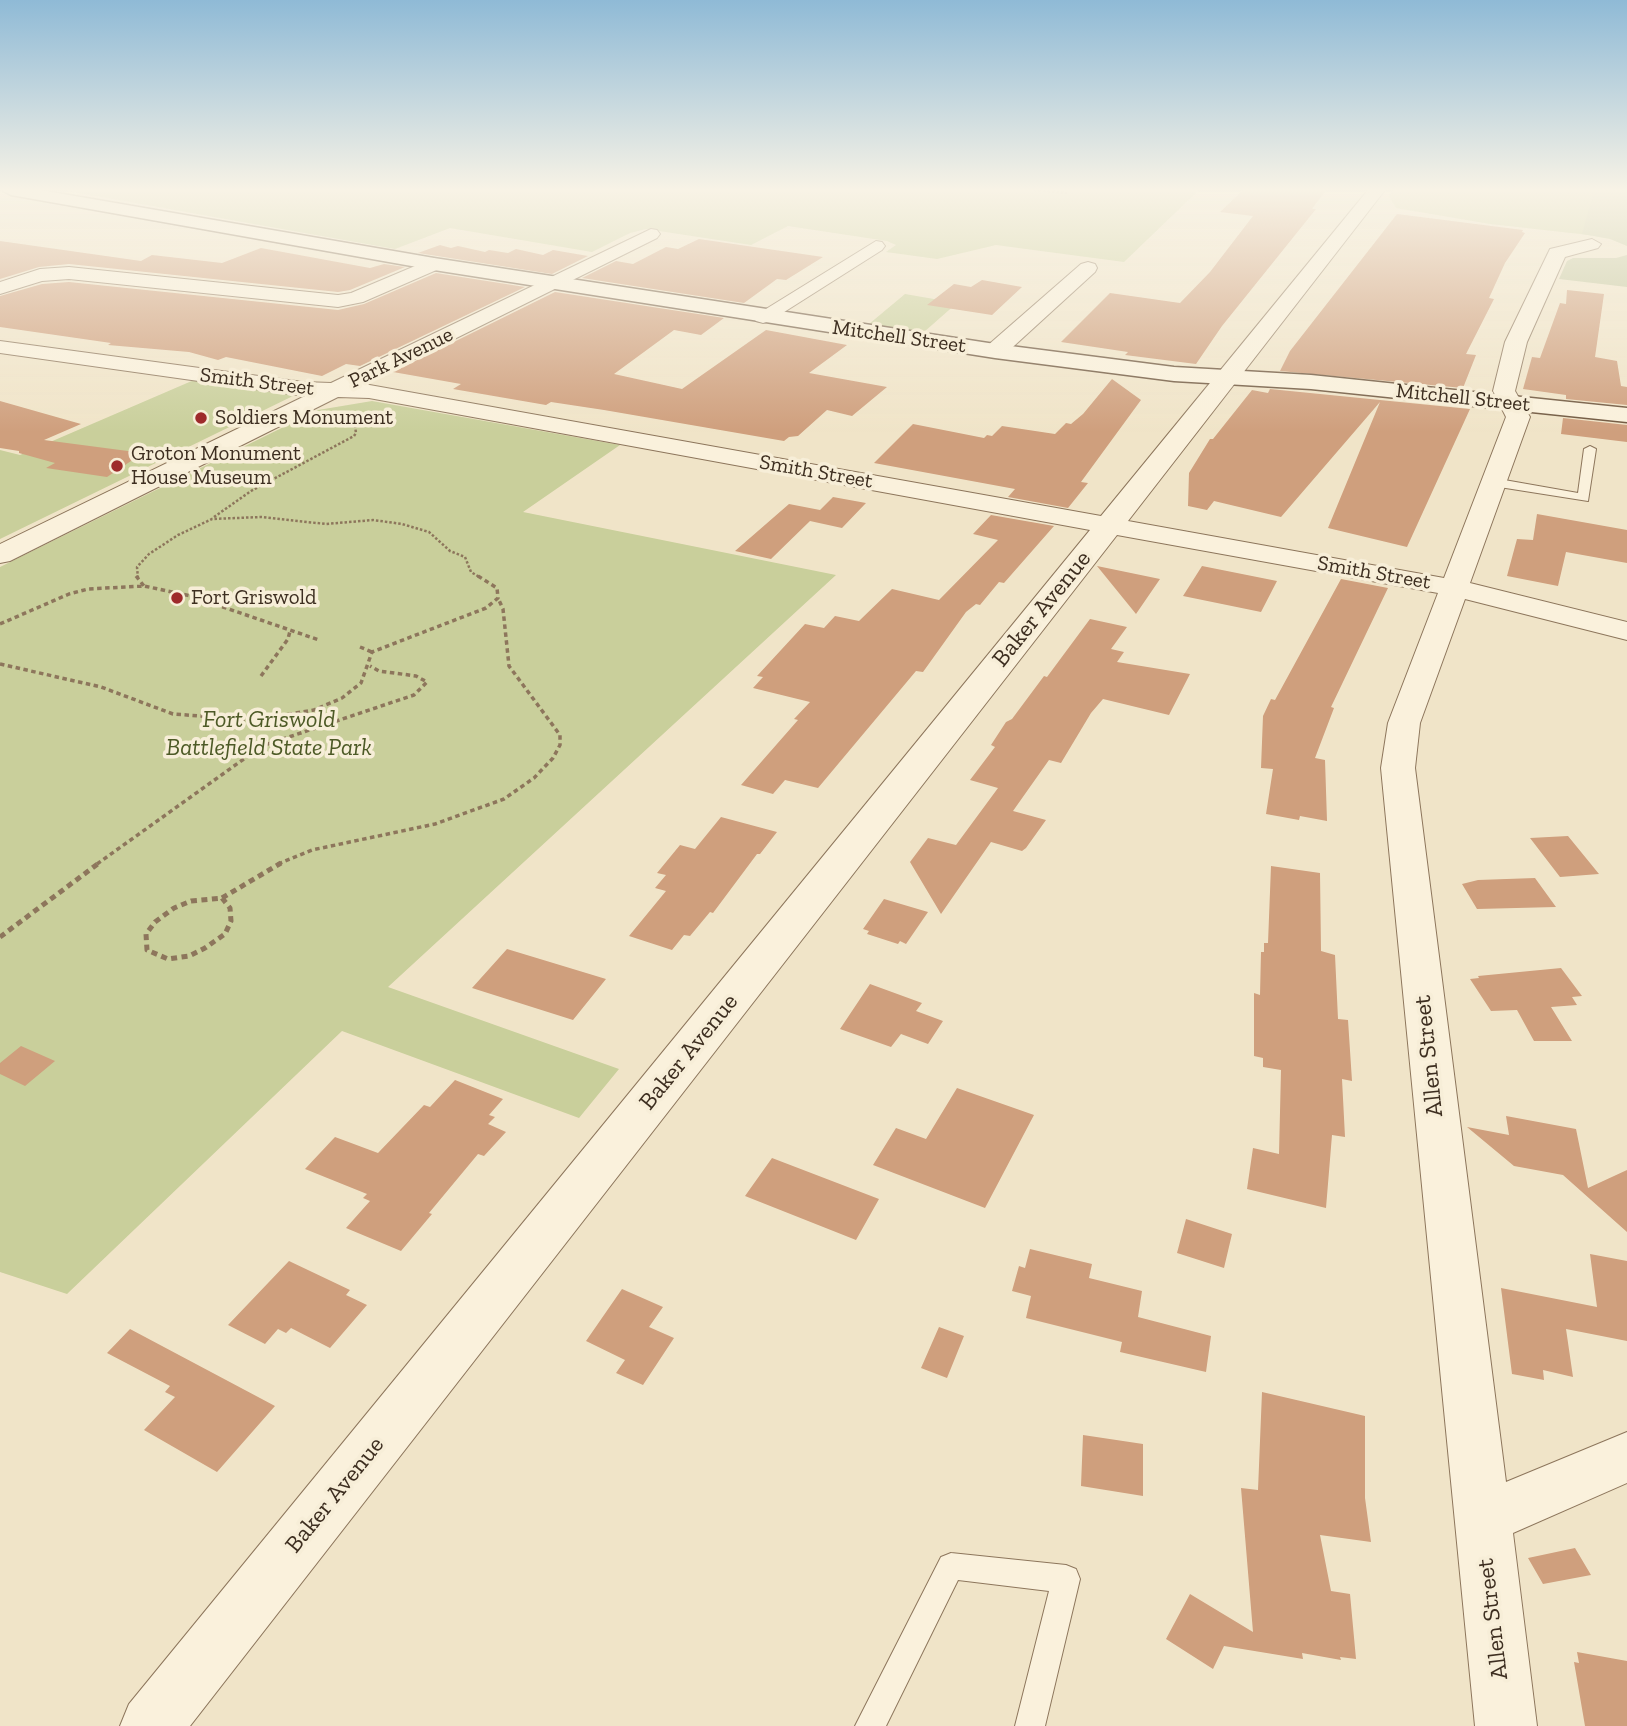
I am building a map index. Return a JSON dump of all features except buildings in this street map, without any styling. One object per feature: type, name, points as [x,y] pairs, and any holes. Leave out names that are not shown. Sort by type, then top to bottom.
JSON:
[{"type":"main road","name":"Mitchell Street","points":[[475,271],[763,317],[1174,374],[1311,382],[1627,415]]},
{"type":"street","points":[[0,288],[40,275],[69,273],[338,301],[356,298],[419,271]]},
{"type":"street","name":"Park Avenue","points":[[0,555],[343,397],[577,271]]},
{"type":"street","points":[[763,317],[837,271]]},
{"type":"street","points":[[995,351],[1085,271]]},
{"type":"street","name":"Baker Avenue","points":[[151,1726],[1312,271]]},
{"type":"street","name":"Allen Street","points":[[1506,1726],[1398,768],[1404,723],[1518,417],[1504,391],[1516,342],[1549,271]]},
{"type":"street","name":"Smith Street","points":[[0,347],[290,387],[343,397],[369,391],[1455,588],[1627,631]]},
{"type":"street","points":[[1482,1519],[1627,1457]]},
{"type":"lane","points":[[1493,482],[1584,498],[1590,449]]},
{"type":"lane","points":[[870,1726],[951,1566],[1066,1579],[1030,1726]]},
{"type":"path","points":[[144,586],[136,576],[137,566],[149,554],[178,535],[212,519],[251,491],[354,436],[356,433],[343,397]]},
{"type":"path","points":[[212,519],[261,517],[326,524],[373,520],[418,527],[429,532],[450,551],[465,557],[471,572],[497,588],[504,616],[509,666],[560,736],[560,745],[553,758],[534,778],[504,799],[435,824],[298,854],[222,898],[191,901],[174,908],[155,922],[146,934],[147,950],[168,959],[189,956],[205,948],[225,934],[231,920],[230,908],[222,898]]},
{"type":"path","points":[[0,624],[69,594],[88,589],[144,586],[191,597],[319,640]]},
{"type":"path","points":[[360,647],[372,652],[464,618],[486,608],[498,598]]},
{"type":"path","points":[[261,676],[288,639],[290,631]]},
{"type":"path","points":[[0,664],[101,687],[173,714],[254,720],[326,706],[342,698],[361,682],[370,665],[372,652]]},
{"type":"path","points":[[0,937],[148,826],[262,746],[414,695],[427,682],[416,676],[379,671],[370,665]]},
{"type":"green space","points":[[1563,271],[1627,271],[1627,287],[1559,279]]},
{"type":"green space","points":[[905,294],[957,303],[924,332],[869,324]]},
{"type":"green space","points":[[194,380],[295,395],[0,539],[0,450],[20,455]]},
{"type":"green space","name":"Fort Griswold Battlefield State Park","points":[[372,401],[620,445],[523,512],[836,575],[388,987],[619,1069],[579,1118],[342,1031],[67,1294],[0,1272],[0,567],[318,410]]},
{"type":"place","name":"Soldiers Monument","points":[[201,418]]},
{"type":"place","name":"Groton Monument House Museum","points":[[117,466]]},
{"type":"place","name":"Fort Griswold","points":[[177,598]]}]
